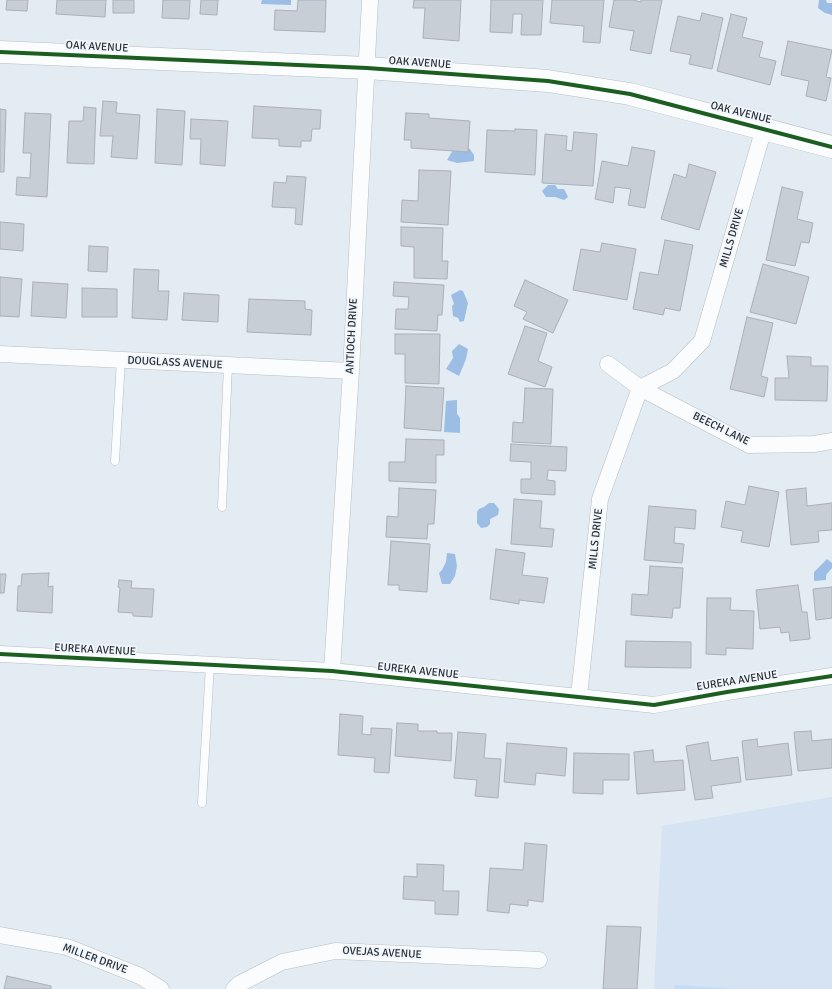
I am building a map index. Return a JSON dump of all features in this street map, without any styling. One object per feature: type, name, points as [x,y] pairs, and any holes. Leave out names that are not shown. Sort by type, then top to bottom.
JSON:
[{"type":"street","name":"ANTIOCH DRIVE","points":[[332,671],[351,371],[370,0]]},
{"type":"street","name":"OAK AVENUE","points":[[0,52],[367,68],[548,81],[630,94],[832,147]]},
{"type":"street","name":"MILLS DRIVE","points":[[579,696],[600,499],[640,388],[673,371],[702,341],[764,128]]},
{"type":"street","name":"DOUGLASS AVENUE","points":[[0,354],[351,371]]},
{"type":"street","points":[[608,364],[640,388]]},
{"type":"street","name":"BEECH LANE","points":[[640,388],[749,445],[814,444],[832,441]]},
{"type":"street","name":"EUREKA AVENUE","points":[[0,654],[332,671],[654,705],[832,676]]},
{"type":"street","name":"MILLER DRIVE","points":[[0,935],[67,947],[140,976],[161,989]]},
{"type":"street","name":"OVEJAS AVENUE","points":[[234,989],[239,984],[282,962],[335,951],[539,960]]},
{"type":"lane","points":[[115,461],[121,360]]},
{"type":"lane","points":[[222,507],[228,365]]},
{"type":"lane","points":[[202,803],[210,665]]},
{"type":"shaded area","points":[[262,0],[291,0],[291,5],[261,4]]},
{"type":"shaded area","points":[[819,0],[826,0],[827,3],[832,3],[832,15],[825,13],[818,8]]},
{"type":"shaded area","points":[[469,148],[474,155],[474,161],[457,163],[447,160],[453,150],[463,152]]},
{"type":"shaded area","points":[[548,185],[555,185],[558,189],[564,189],[568,197],[564,200],[555,197],[546,197],[542,191]]},
{"type":"shaded area","points":[[460,290],[463,291],[468,303],[464,321],[460,322],[458,318],[453,316],[452,306],[454,304],[451,295]]},
{"type":"shaded area","points":[[459,344],[468,349],[466,359],[459,376],[446,369],[453,358],[452,351]]},
{"type":"shaded area","points":[[457,400],[457,414],[460,418],[460,433],[444,432],[446,401]]},
{"type":"shaded area","points":[[489,503],[494,503],[499,509],[498,515],[490,519],[490,524],[487,527],[481,528],[477,523],[477,512]]},
{"type":"shaded area","points":[[447,553],[455,554],[457,566],[455,576],[450,584],[442,584],[439,573],[446,562]]},
{"type":"shaded area","points":[[827,559],[832,563],[832,568],[826,575],[826,580],[814,581],[814,572]]},
{"type":"shaded area","points":[[832,797],[832,989],[654,989],[662,826]]},
{"type":"shaded area","points":[[675,985],[726,988],[726,989],[674,989]]},
{"type":"building","points":[[7,0],[28,0],[27,11],[6,10]]},
{"type":"building","points":[[57,0],[106,0],[105,17],[56,14]]},
{"type":"building","points":[[113,0],[134,0],[134,13],[113,13]]},
{"type":"building","points":[[163,0],[190,0],[189,19],[162,18]]},
{"type":"building","points":[[201,0],[218,0],[217,15],[200,14]]},
{"type":"building","points":[[298,0],[326,0],[325,32],[274,30],[275,10],[297,11]]},
{"type":"building","points":[[414,0],[461,0],[459,41],[423,38],[425,8],[413,8]]},
{"type":"building","points":[[491,0],[543,0],[541,35],[521,35],[522,14],[513,14],[512,33],[490,32]]},
{"type":"building","points":[[552,0],[604,0],[600,43],[583,42],[584,26],[550,23]]},
{"type":"building","points":[[614,0],[633,0],[641,2],[641,0],[662,0],[651,54],[630,50],[634,31],[609,27]]},
{"type":"building","points":[[702,13],[723,18],[712,69],[689,64],[691,55],[670,51],[678,16],[700,21]]},
{"type":"building","points":[[731,14],[747,18],[742,37],[763,42],[759,57],[776,61],[770,85],[717,71]]},
{"type":"building","points":[[788,41],[832,50],[826,77],[831,78],[826,101],[806,96],[809,81],[781,75]]},
{"type":"building","points":[[103,101],[117,102],[116,113],[140,115],[137,159],[111,157],[113,136],[100,136]]},
{"type":"building","points":[[254,106],[321,110],[320,129],[312,129],[311,141],[301,141],[301,147],[279,146],[279,139],[252,138]]},
{"type":"building","points":[[84,107],[96,108],[94,164],[67,163],[69,121],[83,121]]},
{"type":"building","points":[[0,109],[6,110],[4,172],[0,172]]},
{"type":"building","points":[[157,109],[185,111],[182,165],[155,163]]},
{"type":"building","points":[[25,113],[51,114],[47,197],[16,195],[17,177],[30,178],[31,153],[23,153]]},
{"type":"building","points":[[406,113],[429,114],[429,118],[470,121],[468,152],[411,148],[411,140],[404,140]]},
{"type":"building","points":[[191,119],[228,121],[225,166],[200,164],[201,139],[190,139]]},
{"type":"building","points":[[515,129],[537,130],[535,175],[485,172],[487,130],[515,131]]},
{"type":"building","points":[[574,132],[597,134],[593,186],[542,183],[545,134],[567,136],[566,150],[572,151]]},
{"type":"building","points":[[632,147],[655,151],[645,208],[628,205],[631,189],[615,187],[613,203],[595,199],[602,161],[628,166]]},
{"type":"building","points":[[689,164],[716,172],[699,230],[661,219],[674,174],[686,178]]},
{"type":"building","points":[[419,170],[451,171],[448,225],[401,222],[402,200],[418,201]]},
{"type":"building","points":[[287,176],[306,177],[302,225],[295,224],[296,208],[272,207],[274,182],[286,183]]},
{"type":"building","points":[[782,187],[803,192],[797,219],[813,223],[809,243],[801,242],[795,266],[766,260]]},
{"type":"building","points":[[0,222],[24,224],[23,251],[0,249]]},
{"type":"building","points":[[401,227],[443,228],[442,261],[448,261],[447,279],[414,278],[414,247],[401,246]]},
{"type":"building","points":[[665,240],[693,245],[680,311],[665,308],[663,315],[633,309],[640,272],[658,275]]},
{"type":"building","points":[[602,243],[636,249],[627,300],[573,290],[581,249],[600,252]]},
{"type":"building","points":[[89,246],[108,247],[107,272],[88,271]]},
{"type":"building","points":[[763,264],[809,277],[796,324],[750,312]]},
{"type":"building","points":[[134,269],[159,270],[158,291],[169,291],[167,320],[132,318]]},
{"type":"building","points":[[0,277],[22,279],[19,317],[0,316]]},
{"type":"building","points":[[525,280],[568,300],[553,333],[523,319],[527,312],[514,306]]},
{"type":"building","points":[[33,282],[68,284],[66,318],[31,316]]},
{"type":"building","points":[[394,282],[444,285],[442,315],[438,315],[437,331],[395,329],[396,309],[408,309],[409,297],[393,296]]},
{"type":"building","points":[[82,288],[117,289],[117,317],[82,317]]},
{"type":"building","points":[[184,293],[219,295],[218,322],[182,320]]},
{"type":"building","points":[[249,299],[305,301],[305,309],[312,310],[311,335],[247,332]]},
{"type":"building","points":[[747,317],[773,323],[761,376],[768,378],[764,397],[730,389]]},
{"type":"building","points":[[525,326],[547,333],[538,361],[552,367],[545,387],[508,374]]},
{"type":"building","points":[[395,334],[440,334],[439,384],[405,383],[405,354],[395,354]]},
{"type":"building","points":[[787,356],[811,357],[811,366],[828,366],[827,401],[775,400],[775,378],[789,378]]},
{"type":"building","points":[[406,386],[444,388],[441,431],[404,428]]},
{"type":"building","points":[[525,388],[553,389],[551,444],[512,442],[513,422],[523,423]]},
{"type":"building","points":[[406,439],[444,440],[444,455],[436,455],[436,483],[389,481],[389,462],[405,462]]},
{"type":"building","points":[[511,444],[567,447],[566,471],[548,470],[547,480],[555,481],[555,495],[521,493],[521,479],[531,479],[531,462],[510,461]]},
{"type":"building","points":[[749,486],[779,492],[769,547],[741,542],[743,531],[721,527],[726,501],[745,505]]},
{"type":"building","points":[[399,488],[436,490],[434,524],[428,524],[427,539],[386,537],[387,516],[398,517]]},
{"type":"building","points":[[806,488],[807,506],[832,503],[832,530],[818,531],[819,542],[791,545],[786,490]]},
{"type":"building","points":[[514,499],[542,501],[540,528],[554,529],[552,547],[511,544]]},
{"type":"building","points":[[649,506],[696,510],[695,529],[675,527],[674,543],[684,544],[682,563],[644,560]]},
{"type":"building","points":[[391,541],[430,544],[427,592],[399,590],[399,585],[388,585]]},
{"type":"building","points":[[496,549],[525,553],[522,575],[548,578],[544,603],[519,600],[519,604],[490,599]]},
{"type":"building","points":[[650,566],[683,568],[680,608],[673,608],[672,618],[631,615],[632,594],[648,595]]},
{"type":"building","points":[[49,573],[48,587],[53,586],[52,613],[17,611],[18,586],[21,586],[22,574]]},
{"type":"building","points":[[0,574],[6,574],[4,593],[0,593]]},
{"type":"building","points":[[119,580],[132,581],[131,588],[154,589],[152,617],[133,616],[133,613],[118,612],[120,588],[118,587]]},
{"type":"building","points":[[798,585],[802,612],[807,612],[810,639],[790,641],[789,632],[781,633],[780,627],[760,629],[756,590]]},
{"type":"building","points":[[832,587],[832,618],[816,620],[813,589]]},
{"type":"building","points":[[707,598],[731,598],[730,610],[754,611],[753,649],[726,648],[726,655],[706,654]]},
{"type":"building","points":[[626,641],[691,642],[691,668],[625,667]]},
{"type":"building","points":[[340,714],[363,716],[362,734],[371,735],[371,728],[392,729],[389,773],[374,772],[375,758],[338,755]]},
{"type":"building","points":[[397,723],[418,724],[418,731],[452,733],[451,761],[395,756]]},
{"type":"building","points":[[811,731],[812,741],[832,739],[832,768],[798,771],[794,732]]},
{"type":"building","points":[[458,732],[486,734],[484,758],[501,759],[498,798],[475,796],[477,780],[454,778]]},
{"type":"building","points":[[757,739],[758,747],[788,743],[792,775],[746,780],[742,741]]},
{"type":"building","points":[[708,742],[711,761],[738,757],[741,782],[711,786],[713,798],[695,800],[686,746]]},
{"type":"building","points":[[507,743],[567,748],[565,776],[536,773],[535,785],[504,782]]},
{"type":"building","points":[[653,750],[654,762],[683,760],[685,790],[637,794],[634,752]]},
{"type":"building","points":[[574,753],[629,754],[629,780],[603,780],[603,794],[573,793]]},
{"type":"building","points":[[525,843],[547,845],[543,902],[528,900],[528,906],[510,904],[509,913],[487,911],[490,868],[523,870]]},
{"type":"building","points":[[417,864],[444,865],[443,891],[459,891],[458,915],[435,914],[435,901],[403,899],[404,876],[417,877]]},
{"type":"building","points":[[607,926],[641,927],[637,989],[603,989]]},
{"type":"building","points":[[7,976],[51,986],[51,989],[4,989]]},
{"type":"cycle path","points":[[0,52],[367,68],[548,81],[630,94],[832,147]]},
{"type":"cycle path","points":[[0,654],[332,671],[654,705],[832,676]]}]
